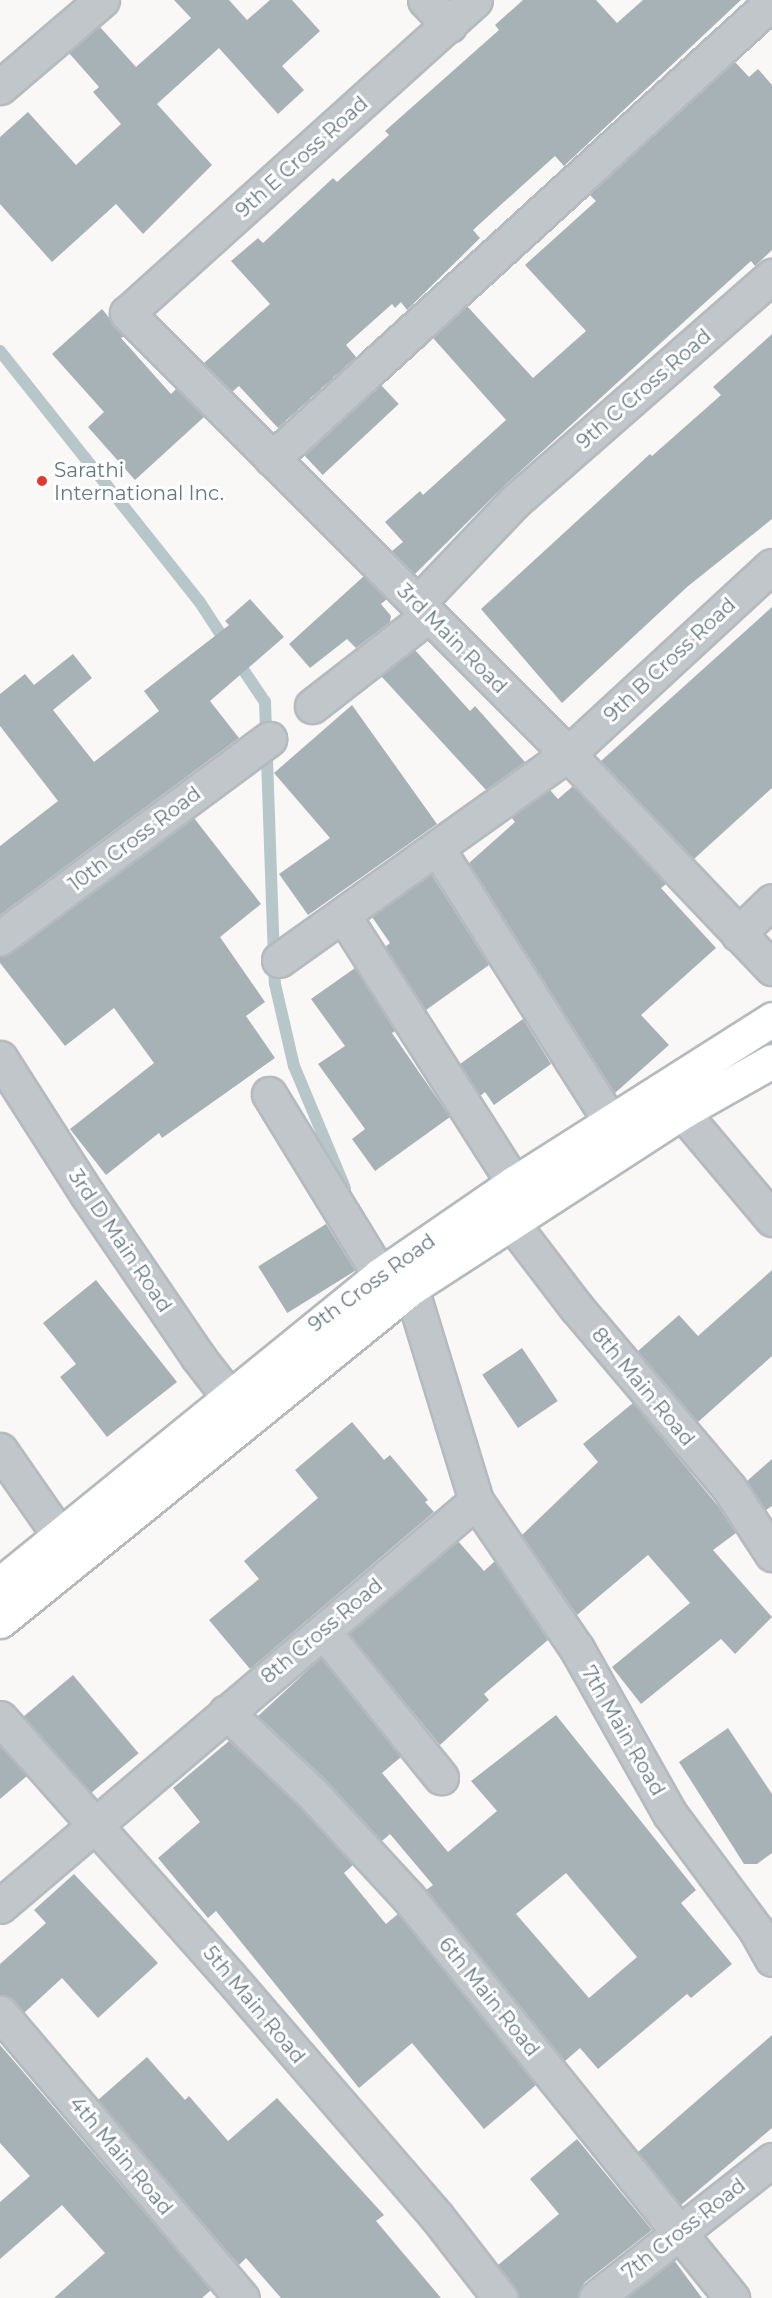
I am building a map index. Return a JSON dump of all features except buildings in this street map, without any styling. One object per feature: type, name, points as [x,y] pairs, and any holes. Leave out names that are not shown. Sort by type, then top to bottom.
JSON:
[{"type":"main road","name":"9th Cross Road","points":[[0,1621],[380,1275],[514,1183],[772,1019]]},
{"type":"main road","name":"9th Cross Road","points":[[0,1584],[59,1535],[237,1407],[411,1288],[682,1112],[772,1061]]},
{"type":"street","points":[[0,87],[102,0]]},
{"type":"street","points":[[425,0],[449,25]]},
{"type":"street","name":"9th E Cross Road","points":[[127,313],[475,0]]},
{"type":"street","points":[[272,459],[772,2]]},
{"type":"street","name":"9th C Cross Road","points":[[312,706],[423,610],[515,501],[772,276]]},
{"type":"street","name":"3rd Main Road","points":[[127,313],[568,754],[772,968]]},
{"type":"street","name":"9th B Cross Road","points":[[279,960],[568,754],[772,566]]},
{"type":"street","name":"10th Cross Road","points":[[0,939],[269,739]]},
{"type":"street","points":[[437,848],[610,1121]]},
{"type":"street","points":[[738,934],[772,901]]},
{"type":"street","points":[[343,915],[514,1183]]},
{"type":"street","name":"3rd D Main Road","points":[[0,1058],[94,1204],[237,1407]]},
{"type":"street","points":[[269,1094],[380,1275]]},
{"type":"street","points":[[682,1112],[772,1219]]},
{"type":"street","name":"8th Main Road","points":[[511,1222],[576,1307],[729,1488],[772,1554]]},
{"type":"street","points":[[411,1288],[476,1501]]},
{"type":"street","points":[[0,1450],[59,1535]]},
{"type":"street","name":"8th Cross Road","points":[[0,1906],[476,1501]]},
{"type":"street","name":"7th Main Road","points":[[476,1501],[577,1649],[670,1814],[764,1924],[772,1959]]},
{"type":"street","points":[[323,1631],[441,1777]]},
{"type":"street","name":"6th Main Road","points":[[226,1712],[311,1792],[408,1897],[677,2233],[732,2298]]},
{"type":"street","name":"5th Main Road","points":[[0,1718],[95,1823],[437,2217],[500,2298]]},
{"type":"street","name":"4th Main Road","points":[[0,2013],[242,2298]]},
{"type":"street","name":"7th Cross Road","points":[[596,2298],[772,2160]]},
{"type":"waterway","points":[[0,351],[199,601],[227,644]]},
{"type":"waterway","points":[[236,659],[265,702],[275,984],[294,1066],[345,1188]]},
{"type":"place","name":"Sarathi International Inc.","points":[[42,481]]}]
